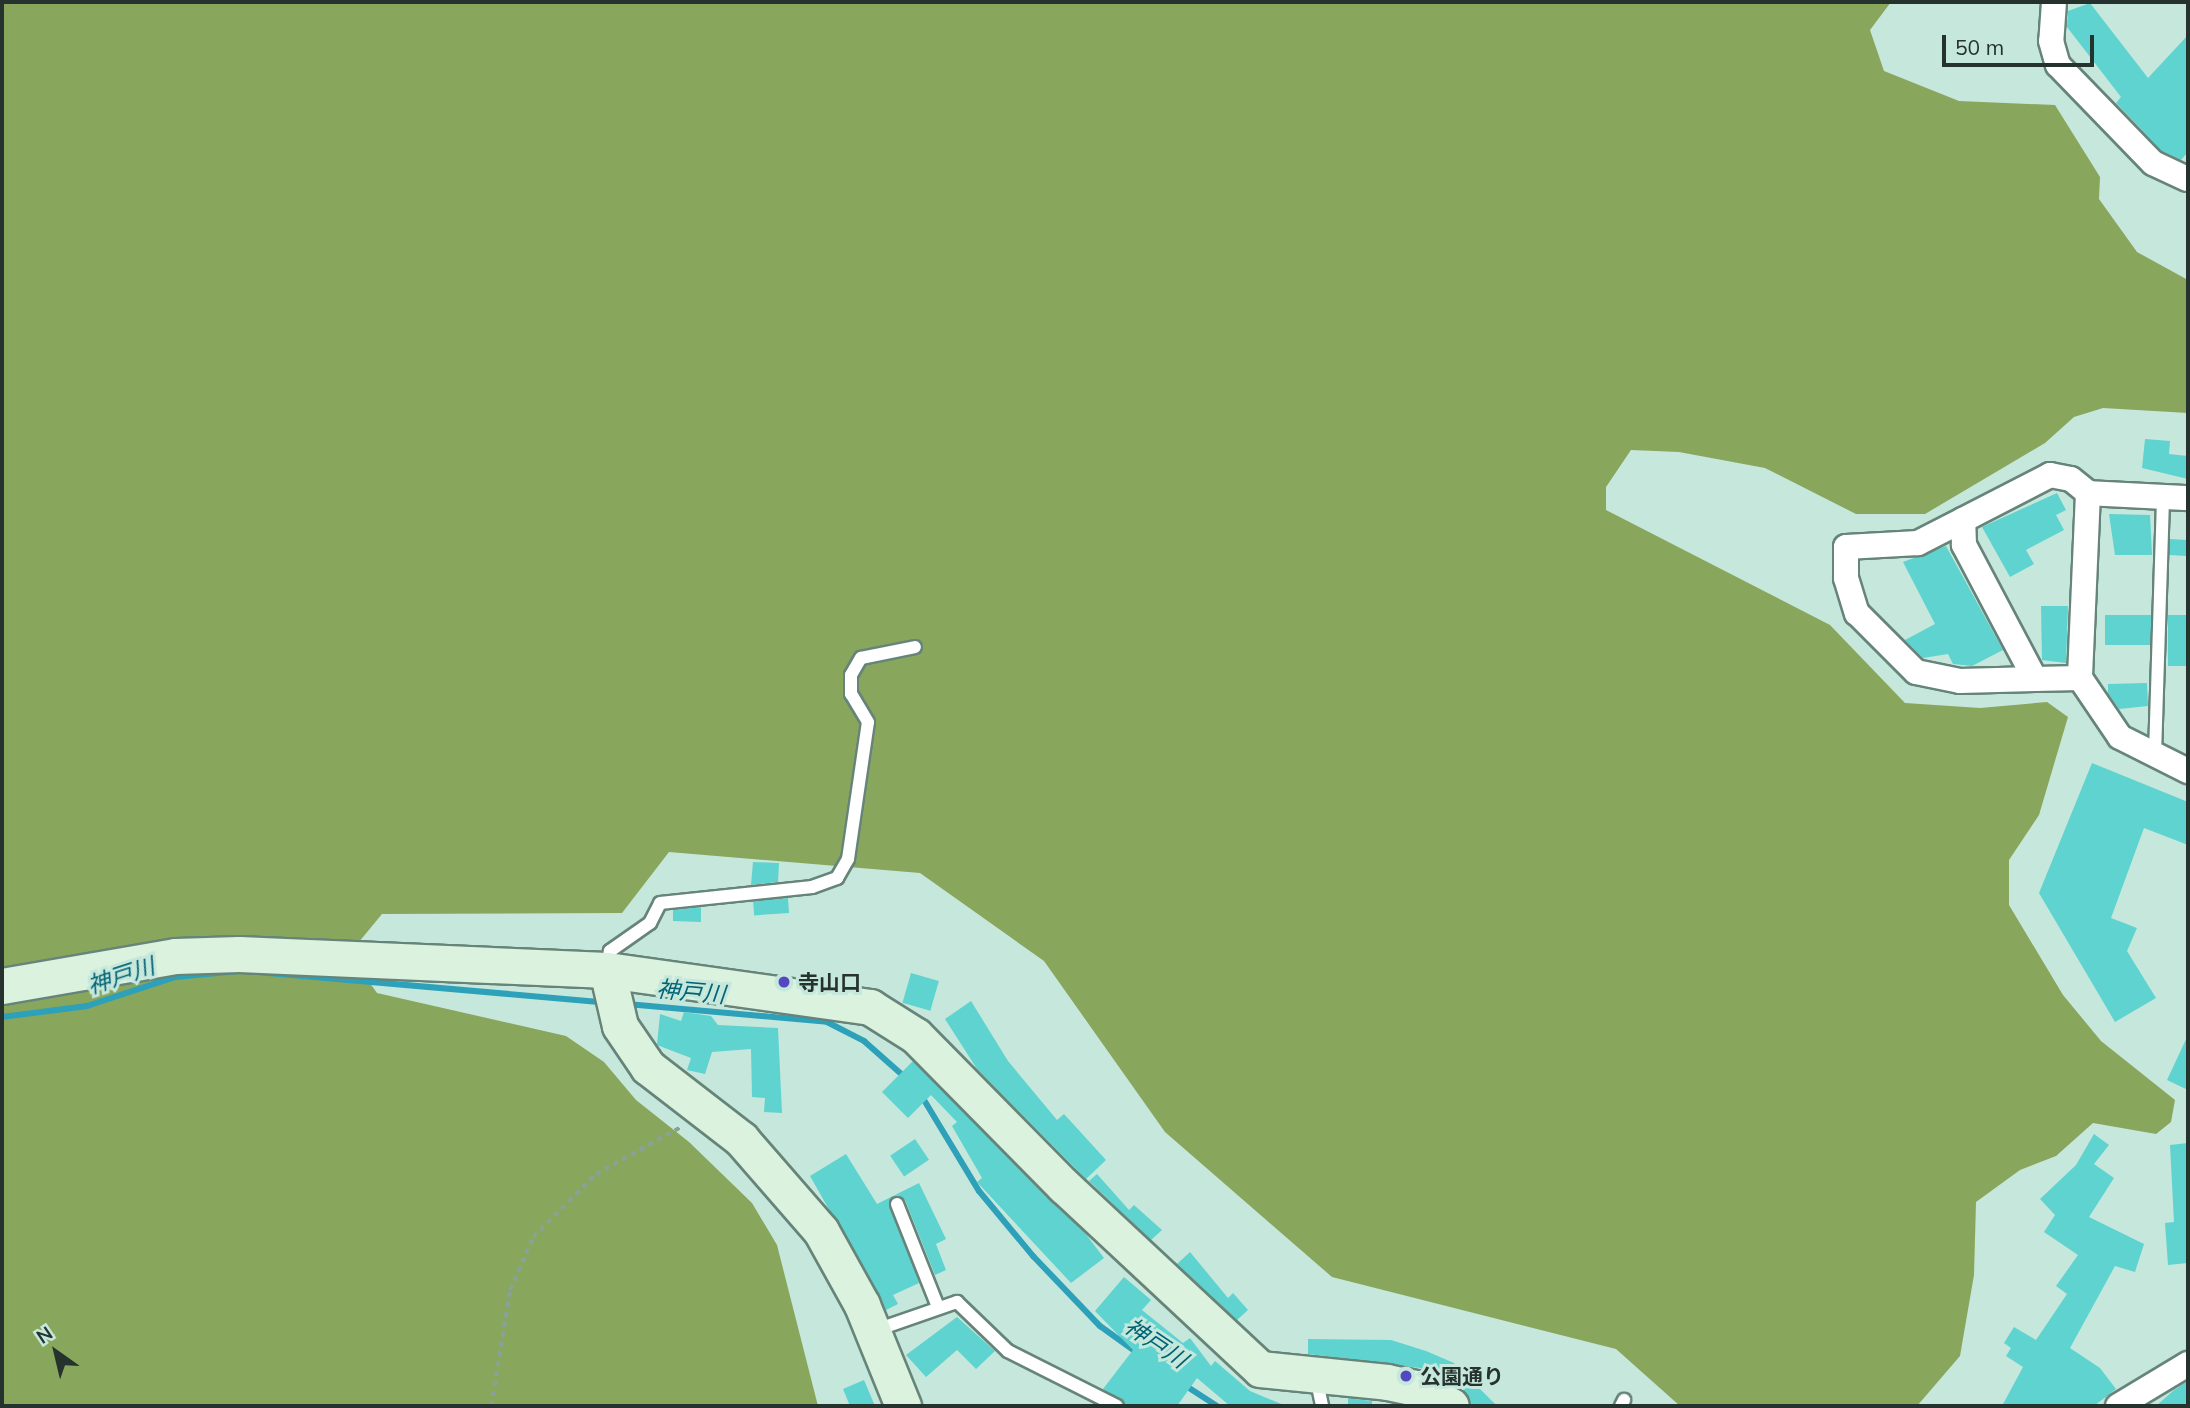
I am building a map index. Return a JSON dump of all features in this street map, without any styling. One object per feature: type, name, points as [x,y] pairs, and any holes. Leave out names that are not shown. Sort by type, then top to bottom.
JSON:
[{"type":"street","points":[[2054,2],[2051,41],[2058,65],[2135,147],[2188,179]]},
{"type":"street","points":[[2080,678],[1959,681],[1916,672],[1857,613],[1846,547],[1918,543],[2050,475],[2071,479],[2088,493],[2188,498]]},
{"type":"street","points":[[2088,493],[2080,678],[2120,737],[2188,771]]},
{"type":"street","points":[[1963,520],[1964,545],[2035,679]]},
{"type":"street","points":[[2,986],[175,956],[607,970],[810,996],[893,1017],[1234,1350],[1260,1369],[1319,1392],[1416,1388],[1451,1406]]},
{"type":"street","points":[[607,970],[620,1026],[648,1068],[707,1112],[797,1196],[872,1331],[903,1406]]},
{"type":"street","points":[[2118,1406],[2188,1364]]},
{"type":"lane","points":[[2155,754],[2163,497]]},
{"type":"lane","points":[[607,970],[610,951],[650,923],[660,903],[812,887],[836,878],[848,859],[868,722],[851,694],[851,675],[861,658],[915,647]]},
{"type":"lane","points":[[897,1204],[938,1307]]},
{"type":"lane","points":[[872,1331],[938,1307],[965,1306],[1009,1351],[1042,1373],[1089,1387],[1117,1406]]},
{"type":"path","points":[[491,1406],[510,1290],[533,1237],[596,1174],[707,1112]]},
{"type":"green space","points":[[2,2],[1891,2],[1870,30],[1884,71],[1959,101],[2055,105],[2100,177],[2099,199],[2137,252],[2188,280],[2188,413],[2103,408],[2074,417],[2045,443],[1925,514],[1856,514],[1765,468],[1679,452],[1631,450],[1606,487],[1606,510],[1830,625],[1905,703],[1980,708],[2047,702],[2068,717],[2039,815],[2009,860],[2009,905],[2063,995],[2101,1041],[2175,1100],[2171,1122],[2156,1134],[2093,1123],[2056,1156],[2020,1170],[1976,1202],[1974,1275],[1960,1356],[1917,1406],[1680,1406],[1616,1349],[1332,1277],[1165,1132],[1044,961],[920,873],[669,852],[622,913],[382,914],[349,954],[377,993],[566,1036],[604,1062],[636,1100],[689,1142],[752,1203],[777,1245],[818,1406],[2,1406]]},
{"type":"building","points":[[2090,3],[2148,78],[2188,35],[2188,152],[2181,160],[2162,151],[2116,103],[2121,97],[2067,27],[2068,11]]},
{"type":"building","points":[[2145,439],[2170,441],[2169,454],[2188,456],[2188,479],[2142,468]]},
{"type":"building","points":[[2057,493],[2066,510],[2056,515],[2064,530],[2026,550],[2034,564],[2010,577],[1982,527]]},
{"type":"building","points":[[2109,514],[2150,515],[2152,555],[2115,555]]},
{"type":"building","points":[[2170,539],[2188,540],[2187,556],[2169,555]]},
{"type":"building","points":[[1946,546],[2003,650],[1972,666],[1953,664],[1948,654],[1923,658],[1905,640],[1935,624],[1903,562]]},
{"type":"building","points":[[2041,606],[2068,606],[2066,663],[2042,660]]},
{"type":"building","points":[[2105,615],[2151,615],[2151,645],[2105,645]]},
{"type":"building","points":[[2168,615],[2188,615],[2188,666],[2168,666]]},
{"type":"building","points":[[2147,683],[2148,706],[2119,709],[2108,693],[2108,684]]},
{"type":"building","points":[[2092,763],[2188,802],[2188,845],[2144,828],[2111,918],[2137,928],[2127,951],[2156,998],[2115,1022],[2039,893]]},
{"type":"building","points":[[753,862],[779,863],[778,882],[751,885]]},
{"type":"building","points":[[788,898],[789,913],[754,915],[753,900]]},
{"type":"building","points":[[701,907],[701,922],[673,921],[673,910]]},
{"type":"building","points":[[911,973],[939,981],[930,1011],[902,1003]]},
{"type":"building","points":[[971,1001],[1008,1061],[1057,1120],[1064,1114],[1106,1160],[1086,1179],[977,1069],[945,1019]]},
{"type":"building","points":[[684,1012],[711,1016],[718,1025],[778,1028],[782,1113],[764,1112],[765,1098],[752,1097],[751,1049],[712,1052],[705,1074],[687,1070],[691,1058],[657,1045],[660,1014],[681,1021]]},
{"type":"building","points":[[2188,1035],[2188,1090],[2167,1080]]},
{"type":"building","points":[[913,1061],[1085,1233],[1104,1258],[1071,1283],[977,1182],[982,1178],[952,1126],[957,1122],[931,1095],[908,1118],[882,1092]]},
{"type":"building","points":[[2094,1134],[2109,1145],[2094,1164],[2114,1178],[2089,1217],[2144,1244],[2135,1272],[2115,1266],[2070,1348],[2100,1368],[2116,1389],[2094,1406],[2002,1406],[2023,1367],[2006,1356],[2011,1348],[2004,1343],[2014,1327],[2036,1340],[2067,1294],[2056,1286],[2078,1255],[2044,1232],[2055,1215],[2040,1199],[2076,1165]]},
{"type":"building","points":[[915,1139],[929,1160],[904,1177],[890,1156]]},
{"type":"building","points":[[2188,1143],[2188,1263],[2168,1265],[2165,1223],[2174,1222],[2170,1145]]},
{"type":"building","points":[[846,1154],[877,1204],[919,1183],[946,1239],[936,1244],[946,1270],[935,1275],[905,1200],[891,1198],[919,1283],[893,1295],[898,1304],[886,1310],[810,1176]]},
{"type":"building","points":[[1097,1174],[1129,1210],[1134,1205],[1162,1230],[1151,1240],[1089,1181]]},
{"type":"building","points":[[1190,1252],[1228,1298],[1233,1293],[1248,1310],[1237,1320],[1177,1264]]},
{"type":"building","points":[[1124,1277],[1151,1300],[1142,1310],[1183,1343],[1190,1338],[1211,1366],[1215,1361],[1250,1391],[1286,1406],[1230,1406],[1197,1378],[1177,1406],[1126,1406],[1103,1389],[1133,1350],[1095,1311]]},
{"type":"building","points":[[957,1317],[995,1351],[976,1369],[957,1350],[926,1377],[906,1355]]},
{"type":"building","points":[[1308,1339],[1391,1340],[1426,1351],[1454,1363],[1497,1406],[1471,1406],[1461,1388],[1420,1368],[1308,1354]]},
{"type":"building","points":[[864,1380],[875,1406],[850,1406],[843,1389]]},
{"type":"building","points":[[2188,1381],[2188,1406],[2156,1406],[2174,1390]]},
{"type":"building","points":[[1348,1398],[1372,1401],[1372,1406],[1348,1406]]},
{"type":"waterway","name":"神戸川","points":[[2,1017],[87,1006],[175,977],[239,971]]},
{"type":"waterway","name":"神戸川","points":[[257,972],[602,1002]]},
{"type":"waterway","name":"神戸川","points":[[627,1004],[827,1022],[864,1041],[907,1079]]},
{"type":"waterway","name":"神戸川","points":[[921,1095],[979,1191],[1033,1256],[1100,1326],[1139,1354]]},
{"type":"waterway","name":"神戸川","points":[[1183,1384],[1217,1406]]},
{"type":"place","name":"寺山口","points":[[784,982]]},
{"type":"place","name":"公園通り","points":[[1406,1376]]}]
